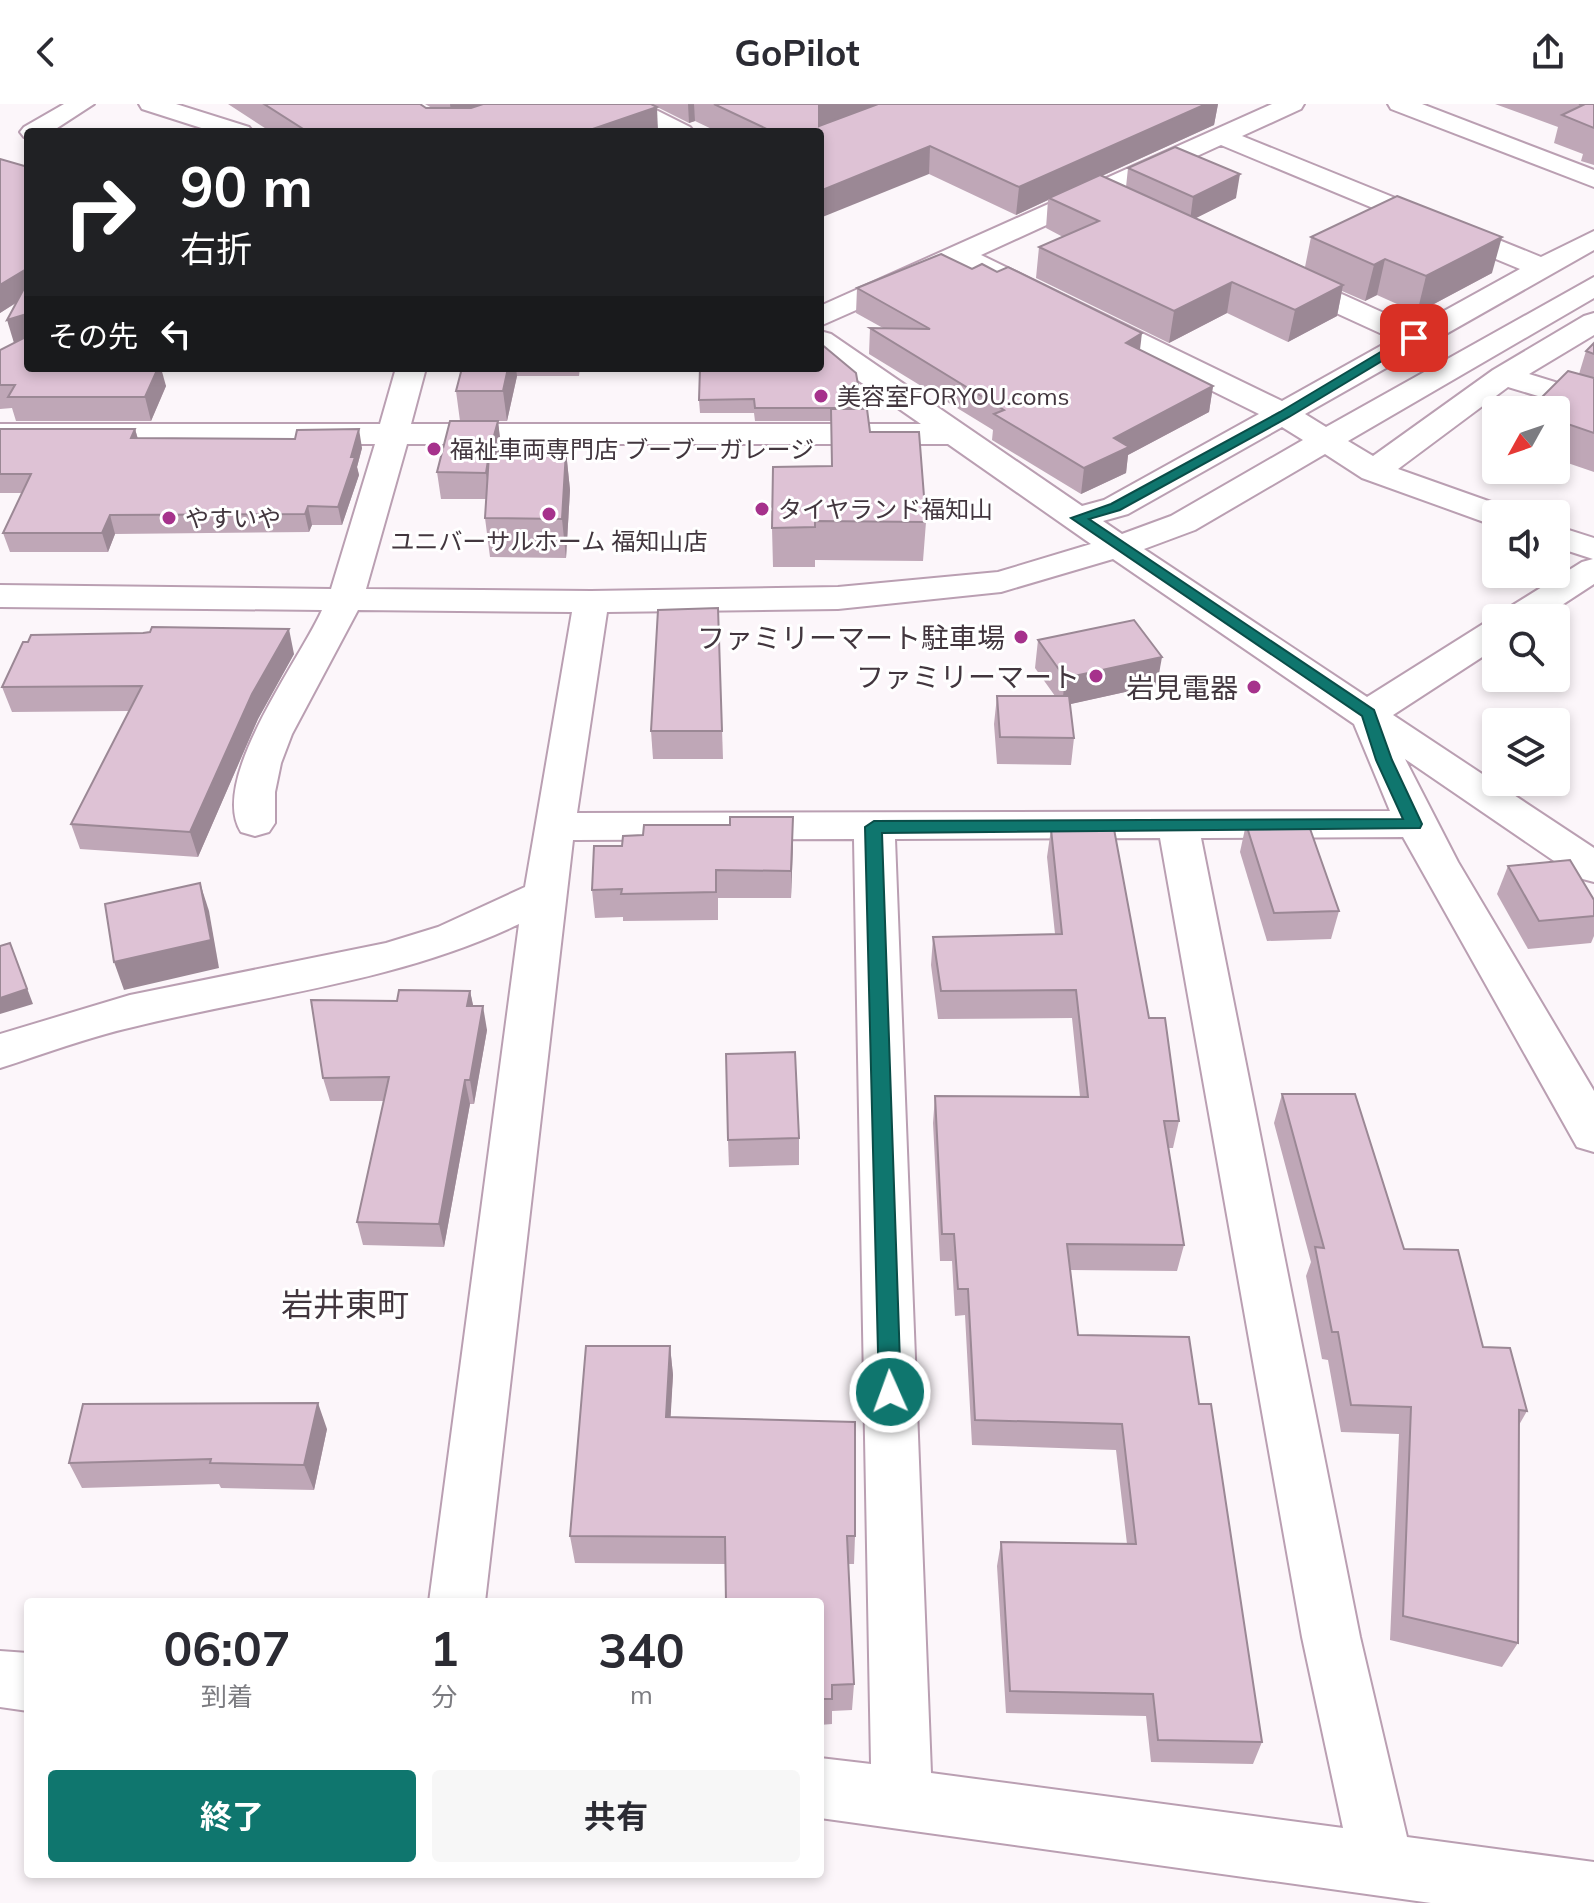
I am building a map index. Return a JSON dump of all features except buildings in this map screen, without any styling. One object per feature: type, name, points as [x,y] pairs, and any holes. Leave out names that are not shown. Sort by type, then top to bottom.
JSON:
[{"type":"street","points":[[39,128],[82,104]]},
{"type":"street","points":[[151,104],[227,128]]},
{"type":"street","points":[[625,104],[673,128]]},
{"type":"street","points":[[824,315],[1292,104]]},
{"type":"street","points":[[1400,104],[1594,179]]},
{"type":"street","points":[[1210,109],[1248,124]]},
{"type":"street","points":[[1221,136],[1542,268]]},
{"type":"street","points":[[1096,192],[1125,205]]},
{"type":"street","points":[[1078,518],[1116,507],[1285,415],[1414,338],[1594,239]]},
{"type":"street","points":[[958,254],[1285,415],[1374,471],[1482,510]]},
{"type":"street","points":[[1255,265],[1414,338]]},
{"type":"street","points":[[0,596],[346,597],[591,602],[838,598],[1001,582],[1118,547],[1183,523],[1594,286]]},
{"type":"street","points":[[1374,471],[1504,376],[1594,322]]},
{"type":"street","points":[[824,343],[1118,547],[1369,713],[1594,868]]},
{"type":"street","points":[[255,823],[252,797],[269,744],[346,597],[410,372]]},
{"type":"street","points":[[1504,376],[1594,404]]},
{"type":"street","points":[[0,434],[956,434]]},
{"type":"street","points":[[1570,541],[1594,549]]},
{"type":"street","points":[[1540,604],[1594,569]]},
{"type":"street","points":[[457,1598],[553,827],[591,602]]},
{"type":"street","points":[[1369,713],[1482,641]]},
{"type":"street","points":[[1369,713],[1384,760],[1414,824],[1548,1047],[1594,1134]]},
{"type":"street","points":[[553,827],[1414,824]]},
{"type":"street","points":[[1178,826],[1331,1637],[1382,1863]]},
{"type":"street","points":[[874,827],[902,1801]]},
{"type":"street","points":[[0,1051],[130,1011],[400,954],[453,938],[544,895]]},
{"type":"street","points":[[0,1679],[24,1682]]},
{"type":"street","points":[[824,1789],[1594,1894]]},
{"type":"place","name":"美容室FORYOU.coms","points":[[821,396]]},
{"type":"place","name":"福祉車両専門店 ブーブーガレージ","points":[[434,449]]},
{"type":"place","name":"タイヤランド福知山","points":[[762,509]]},
{"type":"place","name":"ユニバーサルホーム 福知山店","points":[[549,514]]},
{"type":"place","name":"やすいや","points":[[169,518]]},
{"type":"place","name":"ファミリーマート駐車場","points":[[1021,637]]},
{"type":"place","name":"ファミリーマート","points":[[1096,676]]},
{"type":"place","name":"岩見電器","points":[[1254,687]]},
{"type":"district","name":"岩井東町","points":[[345,1304]]},
{"type":"route","points":[[890,1392],[874,827],[1414,824],[1384,760],[1369,713],[1078,518],[1116,507],[1285,415],[1414,338]]}]
